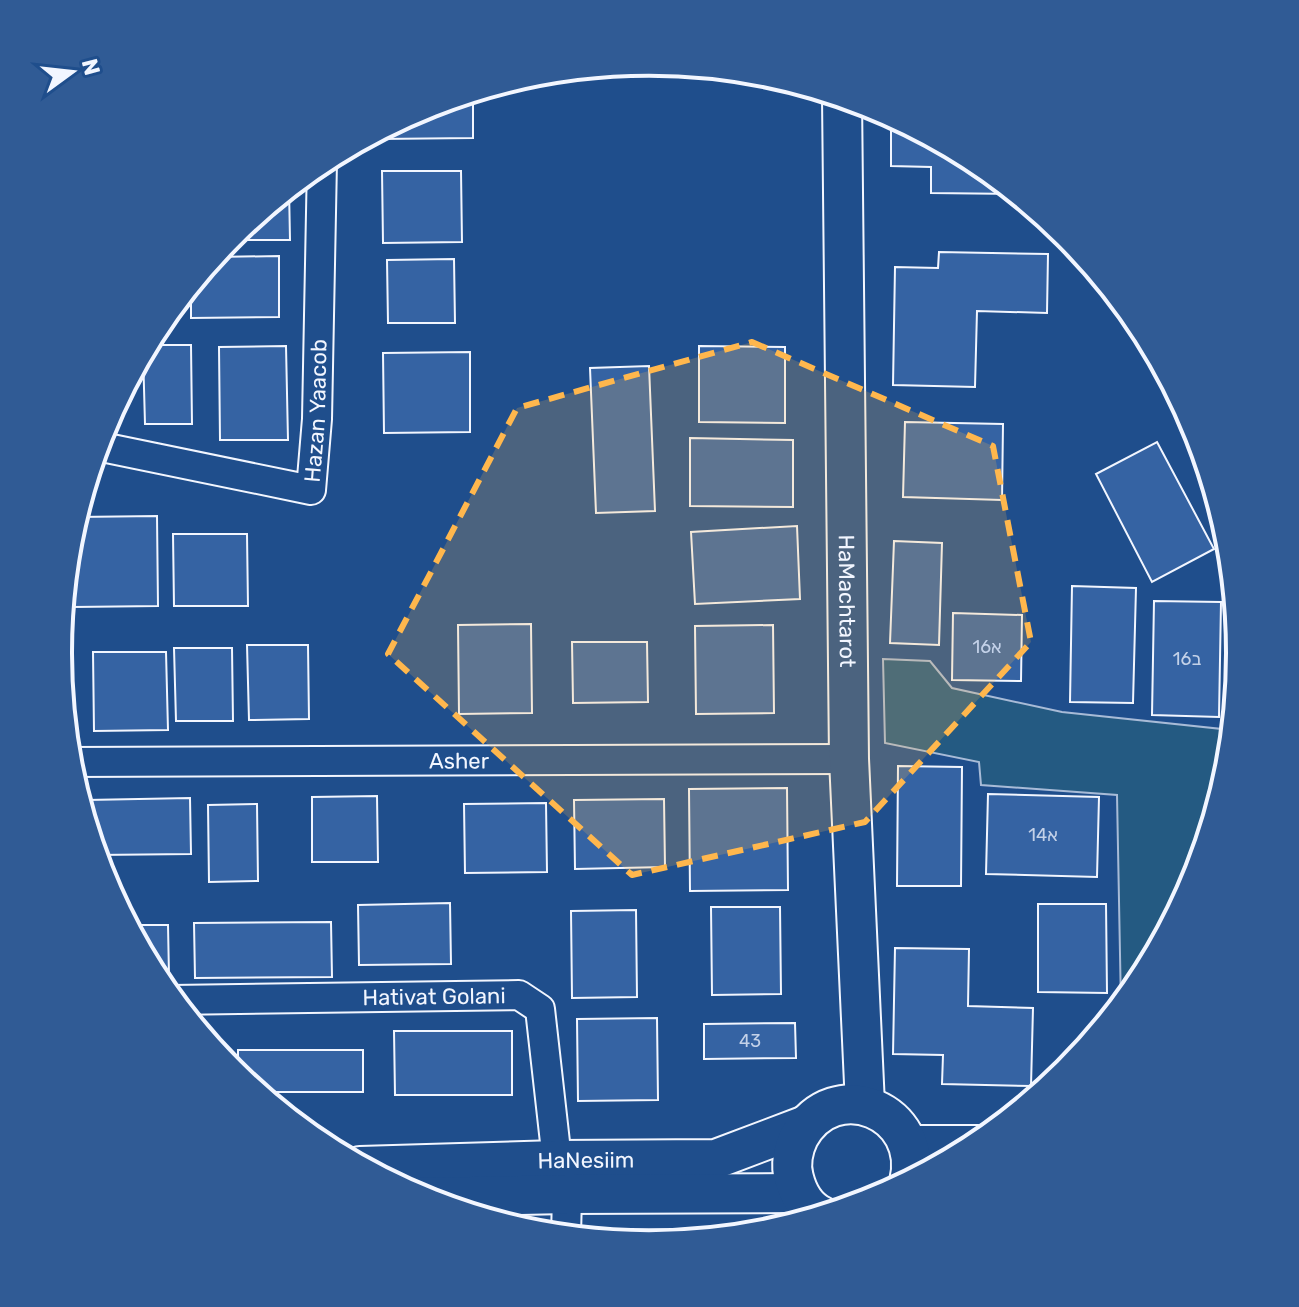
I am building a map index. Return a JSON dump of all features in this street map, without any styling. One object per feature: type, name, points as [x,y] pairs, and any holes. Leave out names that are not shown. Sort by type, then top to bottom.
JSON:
[{"type":"street","name":"HaMachtarot","points":[[842,110],[849,759],[865,1105]]},
{"type":"street","name":"Hazan Yaacob","points":[[110,449],[311,490],[317,419],[322,178]]},
{"type":"street","name":"Asher","points":[[82,762],[849,759]]},
{"type":"street","name":"Hativat Golani","points":[[187,1000],[519,995],[540,1009],[565,1225]]},
{"type":"street","name":"HaNesiim","points":[[446,1193],[716,1159],[806,1125],[823,1112],[843,1105],[865,1105]]},
{"type":"street","points":[[865,1105],[884,1113],[899,1127],[909,1145],[913,1167]]},
{"type":"street","points":[[806,1125],[794,1147],[792,1170],[810,1205]]},
{"type":"street","points":[[909,1145],[952,1145]]},
{"type":"street","name":"HaNesiim","points":[[387,1167],[562,1177],[810,1205]]},
{"type":"highlighted area","points":[[752,342],[993,446],[1031,642],[865,822],[632,875],[388,654],[517,408]]},
{"type":"shaded area","points":[[883,659],[930,661],[952,688],[1062,712],[1222,729],[1207,803],[1183,874],[1150,942],[1121,987],[1117,795],[981,785],[979,762],[885,743]]},
{"type":"building","points":[[473,104],[473,138],[388,139]]},
{"type":"building","points":[[891,130],[938,153],[999,194],[931,193],[931,167],[891,166]]},
{"type":"building","points":[[382,171],[461,171],[462,242],[383,243]]},
{"type":"building","points":[[289,202],[290,240],[246,240]]},
{"type":"building","points":[[939,252],[1048,254],[1047,313],[977,311],[975,387],[893,385],[895,267],[938,268]]},
{"type":"building","points":[[279,256],[279,317],[191,318],[191,302],[230,257]]},
{"type":"building","points":[[454,259],[455,323],[388,323],[387,260]]},
{"type":"building","points":[[162,345],[191,345],[192,424],[145,424],[144,375],[149,365]]},
{"type":"building","points":[[286,346],[288,440],[220,440],[219,347]]},
{"type":"building","points":[[699,346],[785,347],[785,423],[699,422]]},
{"type":"building","points":[[470,352],[470,432],[384,433],[383,353]]},
{"type":"building","points":[[649,366],[655,511],[596,513],[590,368]]},
{"type":"building","points":[[905,422],[1003,424],[1002,500],[903,497]]},
{"type":"building","points":[[690,438],[793,440],[793,507],[690,506]]},
{"type":"building","points":[[1157,442],[1214,549],[1152,582],[1096,474]]},
{"type":"building","points":[[157,516],[158,606],[74,607],[89,517]]},
{"type":"building","points":[[797,526],[800,599],[695,604],[691,532]]},
{"type":"building","points":[[173,534],[247,534],[248,606],[174,606]]},
{"type":"building","points":[[894,541],[942,543],[939,645],[890,643]]},
{"type":"building","points":[[1072,586],[1136,588],[1133,703],[1070,702]]},
{"type":"building","points":[[1154,601],[1221,602],[1219,717],[1152,715]]},
{"type":"building","points":[[953,613],[1022,615],[1021,681],[952,680]]},
{"type":"building","points":[[531,624],[532,713],[459,714],[458,625]]},
{"type":"building","points":[[773,625],[774,713],[696,714],[695,626]]},
{"type":"building","points":[[572,642],[647,642],[648,702],[573,703]]},
{"type":"building","points":[[247,645],[308,645],[309,719],[249,720]]},
{"type":"building","points":[[174,648],[232,648],[233,721],[176,721]]},
{"type":"building","points":[[93,652],[166,652],[168,730],[94,731]]},
{"type":"building","points":[[898,766],[962,767],[961,886],[897,886]]},
{"type":"building","points":[[787,788],[788,890],[690,891],[689,789]]},
{"type":"building","points":[[988,794],[1099,797],[1097,877],[986,874]]},
{"type":"building","points":[[377,796],[378,862],[312,862],[312,797]]},
{"type":"building","points":[[190,798],[191,854],[109,855],[91,800]]},
{"type":"building","points":[[664,799],[665,867],[575,869],[574,800]]},
{"type":"building","points":[[546,803],[547,872],[465,873],[464,804]]},
{"type":"building","points":[[257,804],[258,881],[209,882],[208,805]]},
{"type":"building","points":[[450,903],[451,964],[359,965],[358,905]]},
{"type":"building","points":[[1038,904],[1106,904],[1107,993],[1038,992]]},
{"type":"building","points":[[711,907],[780,907],[781,994],[712,995]]},
{"type":"building","points":[[636,910],[637,997],[572,998],[571,911]]},
{"type":"building","points":[[331,922],[332,977],[195,978],[194,923]]},
{"type":"building","points":[[140,925],[168,925],[169,974]]},
{"type":"building","points":[[895,948],[969,949],[968,1006],[1033,1008],[1031,1086],[942,1084],[943,1055],[893,1054]]},
{"type":"building","points":[[657,1018],[658,1100],[578,1101],[577,1019]]},
{"type":"building","points":[[795,1023],[796,1058],[704,1059],[704,1024]]},
{"type":"building","points":[[394,1031],[512,1031],[512,1095],[395,1095]]},
{"type":"building","points":[[238,1050],[363,1050],[363,1092],[274,1092],[238,1059]]}]
